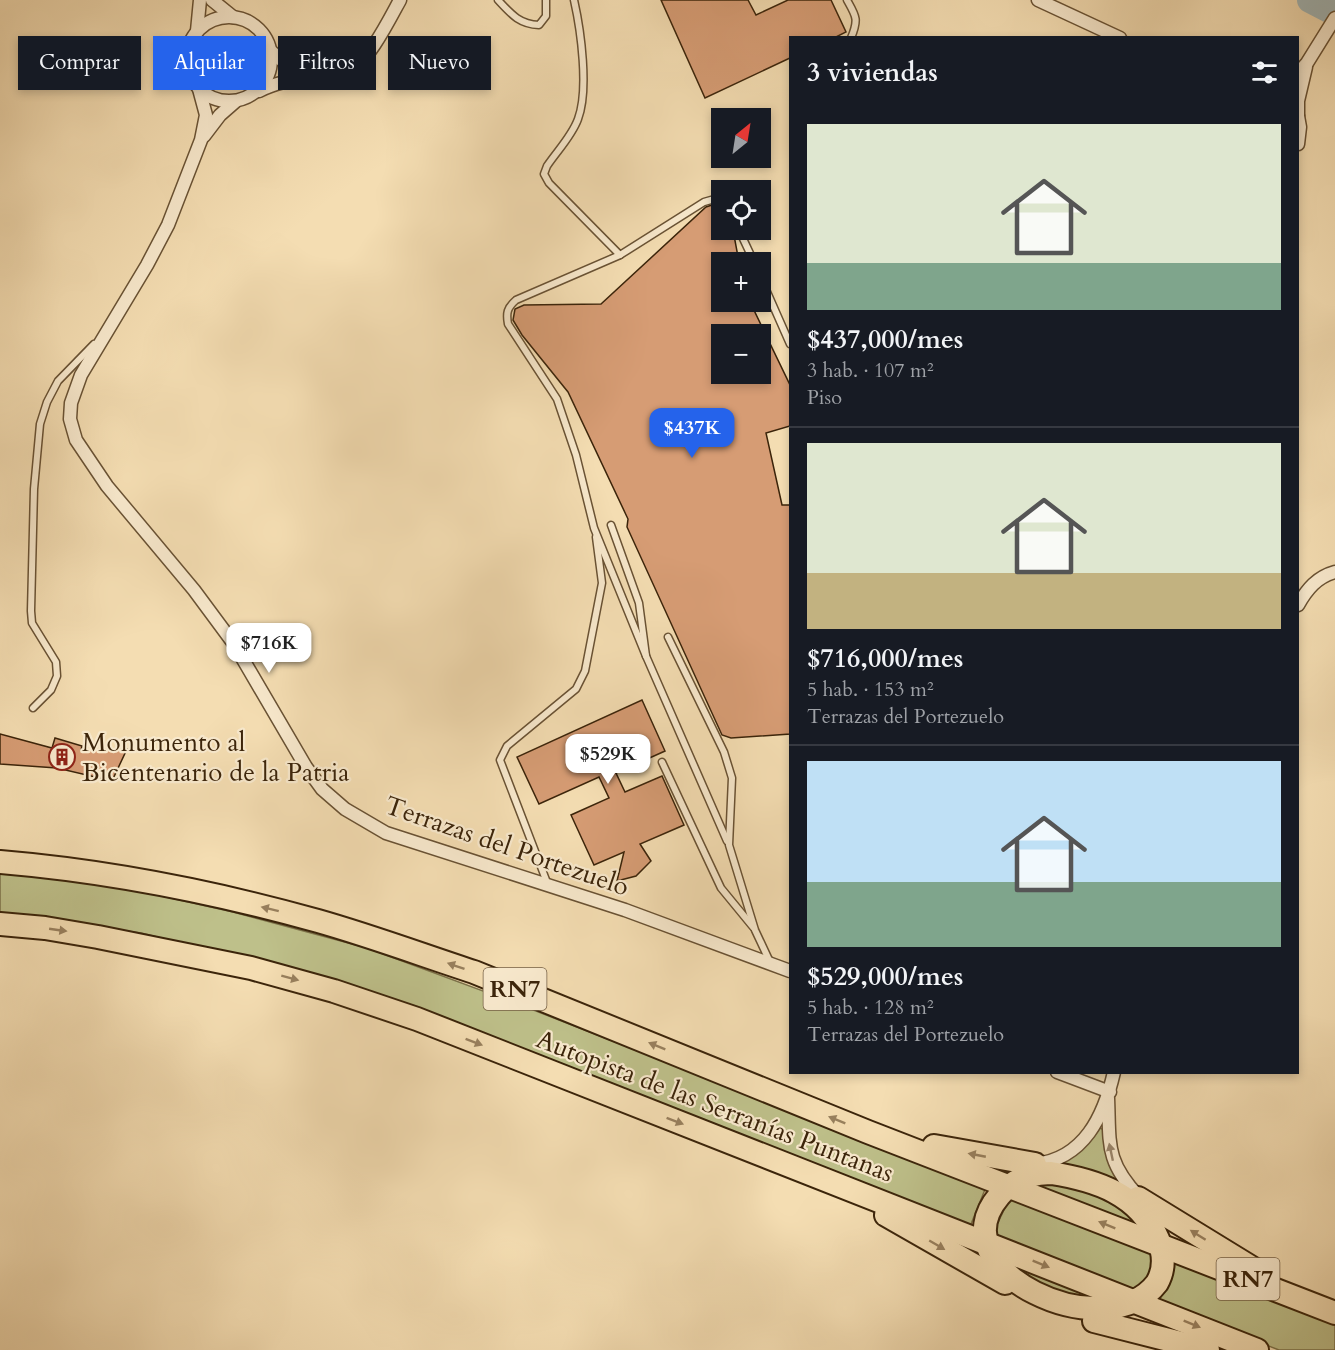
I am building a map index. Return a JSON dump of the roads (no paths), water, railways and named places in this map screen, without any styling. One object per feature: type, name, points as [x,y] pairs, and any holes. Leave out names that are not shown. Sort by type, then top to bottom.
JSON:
[{"type":"highway","name":"Autopista de las Serranías Puntanas","points":[[0,862],[138,880],[265,908],[338,927],[474,972],[868,1132],[1328,1310]]},
{"type":"highway","name":"Autopista de las Serranías Puntanas","points":[[0,924],[56,930],[142,944],[262,971],[334,991],[417,1019],[1257,1350]]},
{"type":"highway","points":[[868,1132],[956,1150],[1094,1183],[1136,1200],[1328,1310]]},
{"type":"highway","points":[[1027,1296],[1002,1276],[996,1266],[987,1243],[986,1224],[991,1207],[1002,1192],[1035,1169]]},
{"type":"highway","points":[[833,1183],[937,1246],[1042,1304],[1070,1314],[1208,1350]]},
{"type":"highway","points":[[1070,1314],[1100,1317],[1122,1312],[1138,1303],[1159,1279],[1162,1268],[1161,1246],[1136,1200]]},
{"type":"street","name":"Terrazas del Portezuelo","points":[[194,36],[197,31],[200,0]]},
{"type":"street","points":[[212,0],[233,17]]},
{"type":"street","name":"Terrazas del Portezuelo","points":[[376,41],[400,0]]},
{"type":"street","points":[[1038,0],[1101,32],[1114,36]]},
{"type":"street","points":[[197,31],[207,22],[220,17],[247,20],[258,27],[266,38],[271,51],[272,63],[269,75],[254,93]]},
{"type":"street","points":[[1299,73],[1335,18]]},
{"type":"street","points":[[271,51],[278,57]]},
{"type":"street","points":[[1299,97],[1307,63]]},
{"type":"street","name":"Terrazas del Portezuelo","points":[[201,140],[220,115],[236,101],[278,82]]},
{"type":"street","name":"Terrazas del Portezuelo","points":[[199,90],[206,115],[201,140],[168,225],[147,265],[81,375],[70,403],[70,419],[76,440],[106,486],[194,590],[234,644],[273,713],[322,789],[345,809],[386,833],[625,910],[789,971]]},
{"type":"street","points":[[200,90],[210,97],[223,101],[236,101]]},
{"type":"street","points":[[1299,604],[1313,583],[1335,572]]},
{"type":"street","points":[[1062,1074],[1109,1095]]},
{"type":"street","points":[[1114,1074],[1109,1095],[1108,1142],[1111,1157],[1120,1176],[1136,1200]]},
{"type":"street","points":[[1035,1169],[1074,1150],[1086,1137],[1109,1095]]},
{"type":"lane","points":[[498,0],[515,19],[527,25],[539,25],[546,16],[546,0]]},
{"type":"lane","points":[[574,0],[582,54],[584,100],[578,122],[547,166],[544,174],[549,183],[620,255]]},
{"type":"lane","points":[[847,0],[856,15],[857,24],[852,36]]},
{"type":"lane","points":[[548,885],[500,760],[507,746],[576,688],[585,671],[602,583],[594,528],[576,454],[557,399],[508,324],[506,313],[516,300],[620,255],[711,200]]},
{"type":"lane","points":[[771,301],[789,342]]},
{"type":"lane","points":[[33,708],[51,690],[57,676],[56,662],[32,623],[31,611],[34,489],[39,424],[58,381],[106,332]]},
{"type":"lane","points":[[611,525],[639,603],[646,656]]},
{"type":"lane","points":[[594,528],[646,656],[729,845],[755,930],[771,963]]},
{"type":"lane","points":[[668,638],[724,752],[732,778],[729,845]]},
{"type":"lane","points":[[662,762],[721,888],[755,930]]},
{"type":"waterway","points":[[1310,0],[1335,13]]},
{"type":"place","name":"Monumento al Bicentenario de la Patria","points":[[62,757]]}]
